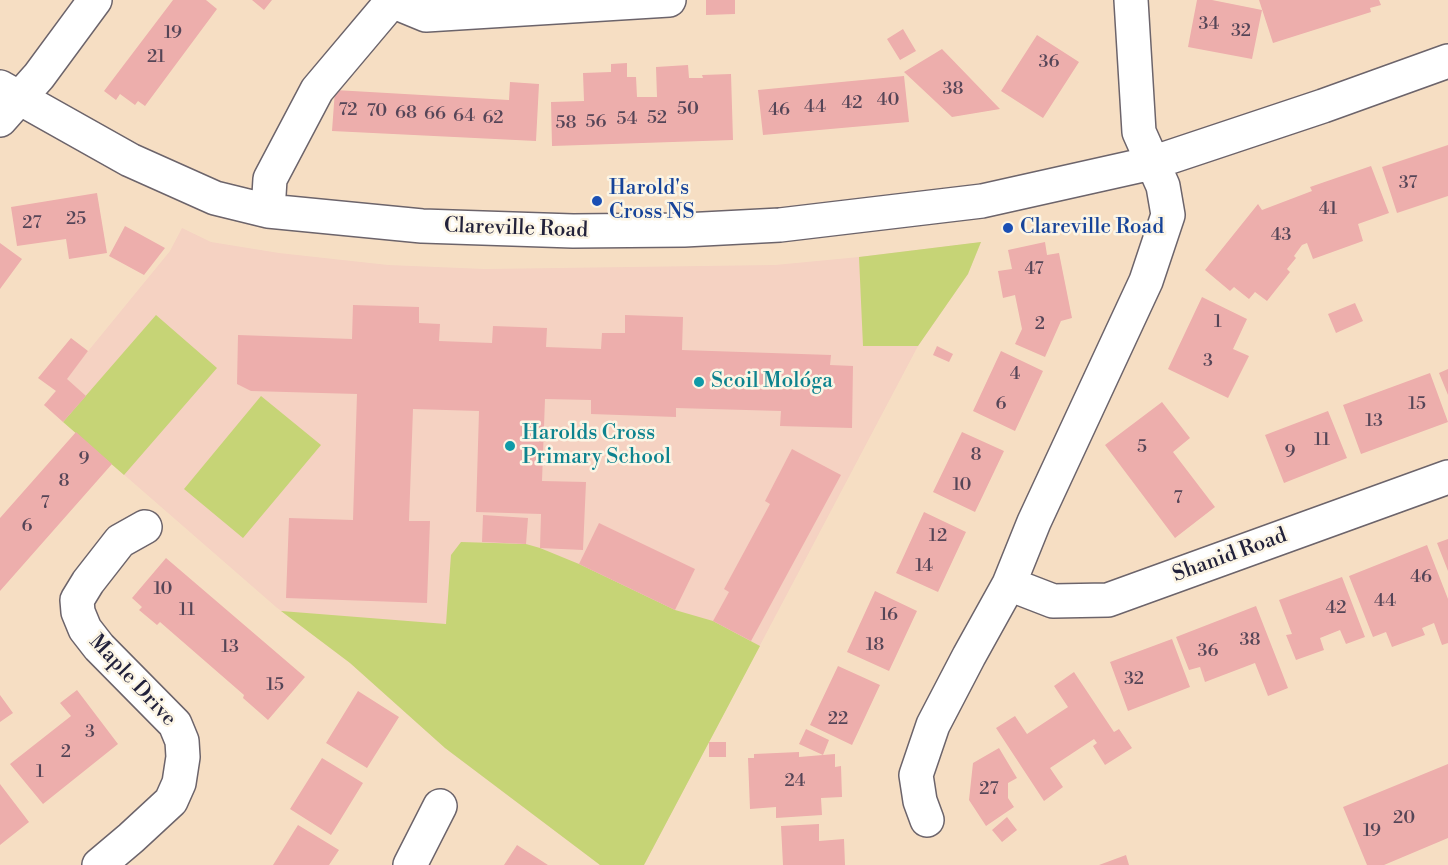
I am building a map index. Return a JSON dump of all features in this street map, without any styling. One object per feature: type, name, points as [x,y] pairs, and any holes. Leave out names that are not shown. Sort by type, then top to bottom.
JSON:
[{"type":"street","points":[[7,102],[39,76],[95,0]]},
{"type":"street","points":[[268,211],[270,179],[317,90],[392,1],[426,15],[669,0]]},
{"type":"street","points":[[927,820],[920,801],[916,775],[933,725],[1009,584],[1039,512],[1146,281],[1168,215],[1163,186],[1139,132],[1131,0]]},
{"type":"street","name":"Clareville Road","points":[[7,102],[215,198],[268,211],[422,226],[573,231],[684,230],[780,225],[982,201],[1152,163],[1323,106],[1448,61]]},
{"type":"street","name":"Shanid Road","points":[[1009,584],[1053,601],[1108,600],[1448,477]]},
{"type":"street","name":"Maple Drive","points":[[99,865],[171,801],[179,783],[183,757],[182,741],[176,724],[99,647],[85,629],[78,612],[77,600],[120,541],[145,527]]},
{"type":"street","points":[[410,865],[440,806]]},
{"type":"shaded area","points":[[182,228],[211,242],[279,253],[388,265],[485,269],[775,265],[981,242],[968,274],[918,346],[644,865],[600,865],[445,748],[350,663],[276,607],[44,405],[170,251]]},
{"type":"green space","points":[[981,242],[968,274],[918,346],[863,346],[859,257]]},
{"type":"green space","points":[[156,315],[217,368],[124,475],[63,422]]},
{"type":"green space","points":[[261,396],[321,445],[243,538],[184,489]]},
{"type":"green space","points":[[461,542],[526,544],[540,548],[675,610],[713,621],[760,646],[644,865],[600,865],[445,748],[350,663],[281,611],[446,624],[451,555]]},
{"type":"building","points":[[173,0],[206,0],[217,9],[145,106],[138,101],[135,105],[120,94],[116,100],[104,91]]},
{"type":"building","points":[[252,0],[272,0],[264,10]]},
{"type":"building","points":[[706,0],[735,0],[735,14],[706,15]]},
{"type":"building","points":[[1197,0],[1212,0],[1262,10],[1252,59],[1188,47]]},
{"type":"building","points":[[1259,0],[1379,0],[1381,5],[1370,8],[1371,12],[1273,43]]},
{"type":"building","points":[[903,29],[916,51],[900,60],[887,39]]},
{"type":"building","points":[[1037,35],[1079,62],[1043,118],[1001,91]]},
{"type":"building","points":[[942,49],[1000,109],[952,117],[904,72]]},
{"type":"building","points":[[627,63],[627,77],[636,77],[637,97],[657,97],[656,67],[688,65],[689,78],[731,74],[733,140],[552,146],[551,102],[584,101],[583,73],[611,72],[611,64]]},
{"type":"building","points":[[904,76],[909,122],[763,135],[758,90]]},
{"type":"building","points":[[510,82],[539,84],[536,141],[332,131],[335,90],[509,100]]},
{"type":"building","points":[[1448,145],[1448,196],[1397,213],[1382,167]]},
{"type":"building","points":[[1371,166],[1389,213],[1358,224],[1363,241],[1313,259],[1307,243],[1302,245],[1294,256],[1296,258],[1287,269],[1290,272],[1267,301],[1255,292],[1249,299],[1234,287],[1230,291],[1205,270],[1258,204],[1262,210],[1312,191],[1310,187]]},
{"type":"building","points":[[97,193],[107,253],[69,259],[66,239],[17,246],[11,207]]},
{"type":"building","points":[[125,226],[165,248],[144,275],[109,256]]},
{"type":"building","points":[[1045,242],[1047,255],[1059,253],[1072,318],[1061,321],[1045,357],[1015,344],[1022,329],[1015,295],[1003,298],[998,271],[1012,269],[1008,250]]},
{"type":"building","points":[[0,243],[22,259],[0,289]]},
{"type":"building","points":[[1202,297],[1247,319],[1233,349],[1249,356],[1228,398],[1168,369]]},
{"type":"building","points":[[1355,303],[1363,321],[1336,333],[1328,314]]},
{"type":"building","name":"Harolds Cross Primary School","points":[[353,305],[419,307],[419,323],[440,324],[439,341],[492,343],[493,326],[547,328],[546,347],[601,349],[602,333],[625,333],[625,315],[683,317],[682,350],[831,355],[830,365],[853,366],[852,428],[780,426],[781,411],[676,408],[676,417],[591,414],[591,400],[545,399],[542,481],[586,482],[583,550],[540,548],[541,514],[476,512],[479,411],[413,409],[409,521],[430,521],[427,603],[286,598],[289,518],[353,520],[357,394],[251,391],[237,384],[238,335],[352,339]]},
{"type":"building","points":[[71,338],[88,351],[67,379],[86,396],[63,422],[44,405],[56,391],[38,378]]},
{"type":"building","points":[[937,346],[953,354],[949,362],[933,355]]},
{"type":"building","points":[[1001,351],[1043,371],[1015,431],[973,411]]},
{"type":"building","points":[[1448,369],[1448,395],[1439,373]]},
{"type":"building","points":[[1430,373],[1448,422],[1361,454],[1343,405]]},
{"type":"building","points":[[1162,402],[1190,438],[1173,452],[1215,507],[1175,538],[1105,445]]},
{"type":"building","points":[[1328,411],[1347,458],[1284,483],[1265,435]]},
{"type":"building","points":[[76,432],[112,464],[0,591],[0,518]]},
{"type":"building","points":[[962,432],[1004,451],[975,512],[933,492]]},
{"type":"building","points":[[792,449],[841,475],[751,641],[713,621],[729,592],[724,589],[770,504],[765,501]]},
{"type":"building","points":[[924,512],[966,532],[938,592],[896,573]]},
{"type":"building","points":[[483,515],[528,518],[526,544],[482,542]]},
{"type":"building","points":[[599,523],[695,569],[675,610],[579,564]]},
{"type":"building","points":[[1448,539],[1448,571],[1437,543]]},
{"type":"building","points":[[1427,545],[1448,599],[1448,643],[1442,645],[1434,623],[1422,628],[1425,635],[1392,647],[1386,632],[1373,637],[1349,576]]},
{"type":"building","points":[[166,558],[305,677],[268,720],[243,698],[244,695],[160,622],[157,625],[139,610],[142,607],[132,598]]},
{"type":"building","points":[[1342,577],[1365,637],[1346,644],[1340,630],[1320,638],[1324,650],[1296,660],[1286,635],[1292,634],[1279,600]]},
{"type":"building","points":[[875,591],[917,611],[889,671],[847,652]]},
{"type":"building","points":[[1256,606],[1288,688],[1268,696],[1255,663],[1205,682],[1200,667],[1189,670],[1176,637]]},
{"type":"building","points":[[1172,639],[1190,687],[1128,711],[1110,662]]},
{"type":"building","points":[[838,666],[880,685],[852,745],[810,725]]},
{"type":"building","points":[[1074,672],[1114,732],[1119,729],[1132,748],[1105,765],[1093,746],[1097,743],[1094,739],[1050,768],[1063,787],[1044,801],[996,728],[1015,716],[1027,734],[1068,707],[1054,686]]},
{"type":"building","points":[[77,690],[118,744],[43,804],[10,764],[71,716],[60,703]]},
{"type":"building","points":[[358,691],[399,717],[367,768],[326,743]]},
{"type":"building","points":[[0,695],[13,713],[0,722]]},
{"type":"building","points":[[806,729],[829,740],[823,755],[799,744]]},
{"type":"building","points":[[709,742],[726,742],[726,757],[709,757]]},
{"type":"building","points":[[999,748],[1017,778],[1008,783],[1008,798],[1014,807],[986,826],[969,800],[973,763]]},
{"type":"building","points":[[799,752],[799,757],[835,754],[835,767],[841,766],[842,797],[821,798],[822,815],[776,818],[776,807],[750,809],[748,758],[754,758],[754,754]]},
{"type":"building","points":[[322,758],[363,783],[331,835],[290,809]]},
{"type":"building","points":[[1448,764],[1448,838],[1384,865],[1367,865],[1343,807]]},
{"type":"building","points":[[0,784],[29,822],[0,845]]},
{"type":"building","points":[[1007,817],[1017,830],[1002,842],[992,830]]},
{"type":"building","points":[[819,824],[819,841],[844,839],[845,865],[783,865],[781,826]]},
{"type":"building","points":[[298,825],[339,850],[329,865],[273,865]]},
{"type":"building","points":[[517,845],[548,865],[504,865]]},
{"type":"building","points":[[1126,855],[1129,865],[1099,865]]},
{"type":"place","name":"Harold's Cross NS","points":[[597,201]]},
{"type":"place","name":"Clareville Road","points":[[1008,228]]},
{"type":"place","name":"Scoil Mológa","points":[[699,382]]},
{"type":"place","name":"Harolds Cross Primary School","points":[[510,446]]}]
